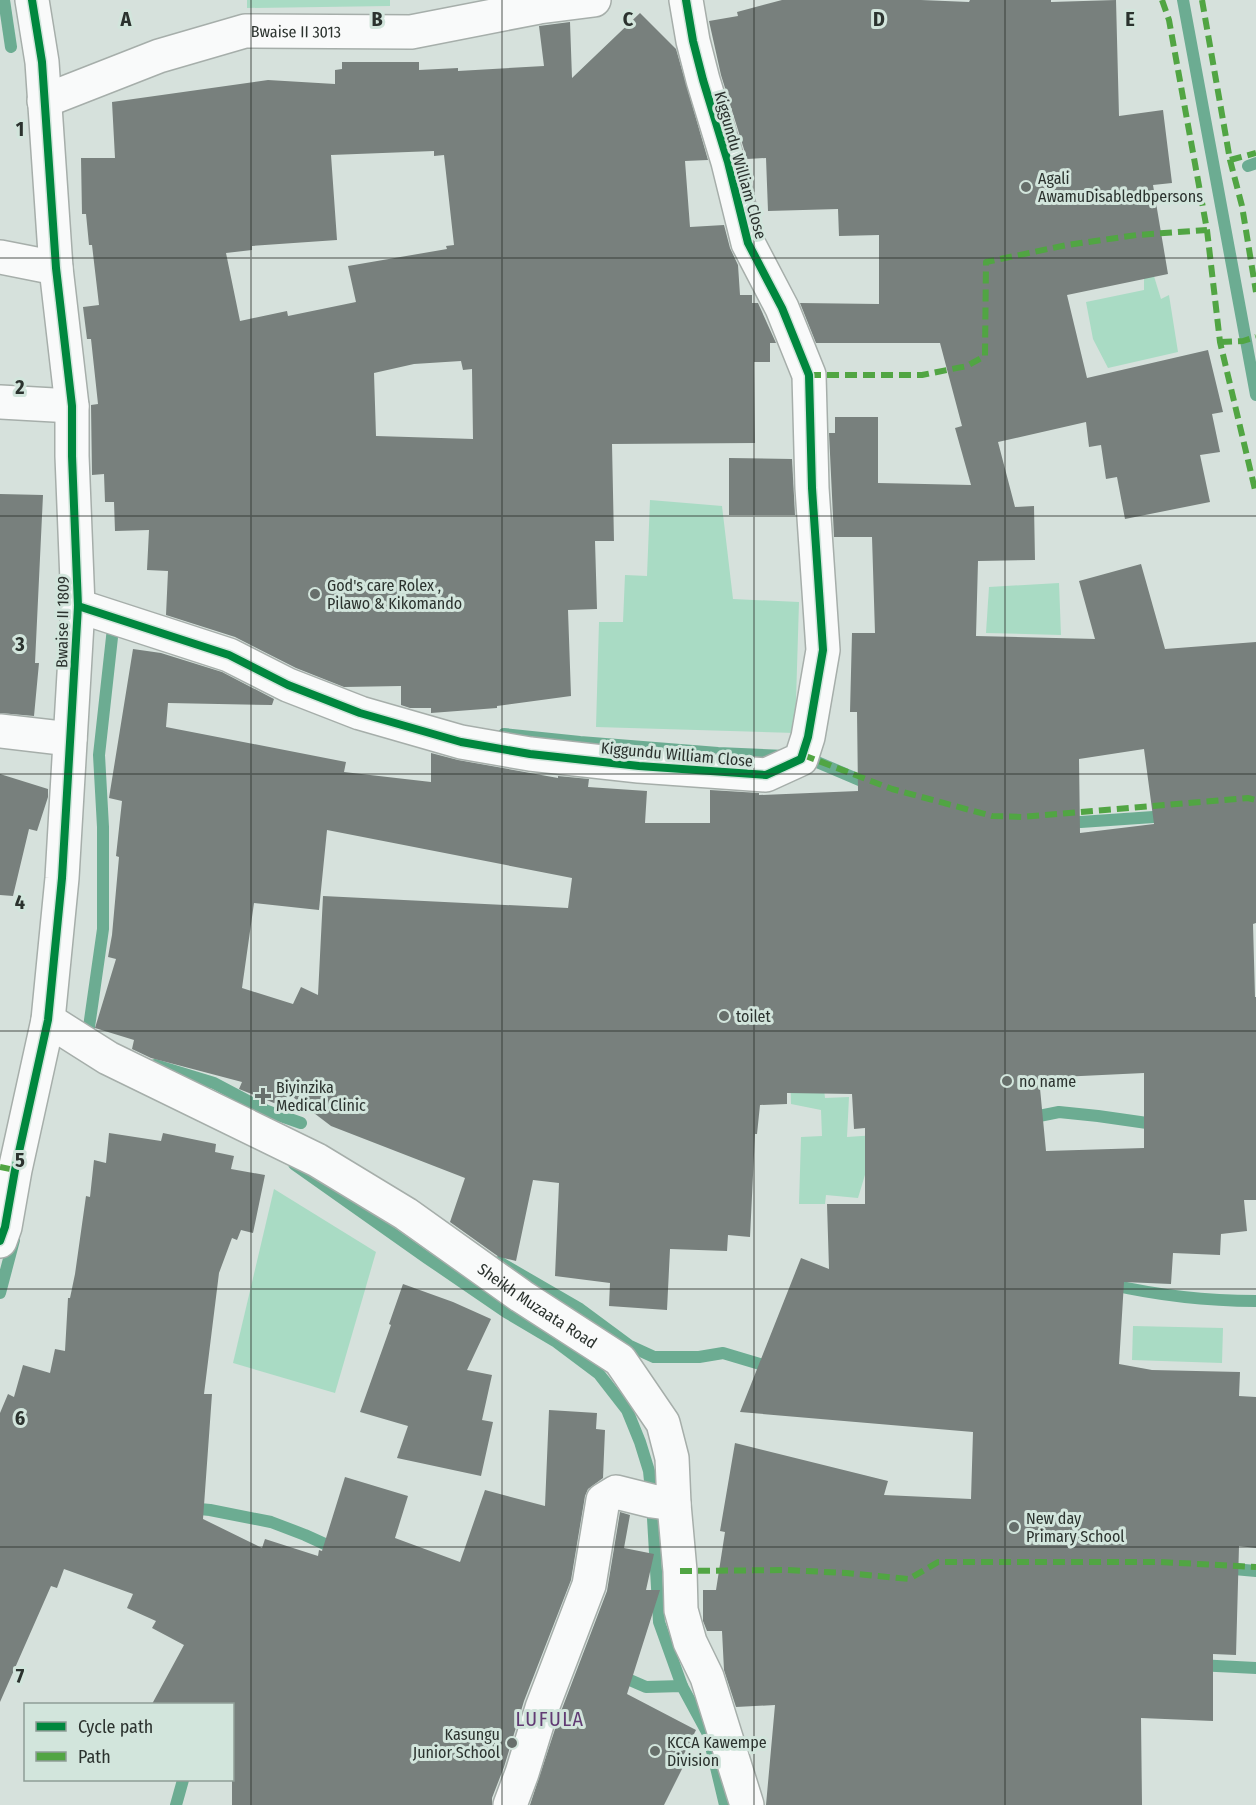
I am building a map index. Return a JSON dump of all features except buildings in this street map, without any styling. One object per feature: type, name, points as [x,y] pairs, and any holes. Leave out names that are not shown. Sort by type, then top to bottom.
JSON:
[{"type":"street","name":"Bwaise II 1809","points":[[0,1241],[5,1227],[15,1170],[48,1020],[62,878],[78,606],[72,406],[56,268],[42,62],[32,0]]},
{"type":"street","name":"Bwaise II 3013","points":[[44,101],[159,56],[245,31],[411,32],[539,3],[594,0]]},
{"type":"street","name":"Kiggundu William Close","points":[[78,606],[229,655],[288,685],[360,713],[461,742],[530,754],[639,766],[766,775],[801,759],[808,737],[822,650],[812,488],[809,375],[782,308],[748,243],[728,162],[703,80],[686,0]]},
{"type":"street","points":[[0,257],[56,268]]},
{"type":"street","points":[[0,402],[72,406]]},
{"type":"street","points":[[0,731],[70,739]]},
{"type":"street","name":"Sheikh Muzaata Road","points":[[48,1020],[108,1058],[317,1160],[406,1214],[521,1296],[620,1360],[663,1423],[672,1458],[681,1610],[690,1642],[707,1677],[747,1805]]},
{"type":"street","points":[[510,1805],[542,1708],[589,1585],[603,1500],[616,1492],[674,1504]]},
{"type":"green space","points":[[247,0],[390,0],[390,6],[247,8]]},
{"type":"green space","points":[[1153,273],[1161,299],[1169,295],[1178,352],[1108,368],[1093,339],[1086,302],[1144,290],[1144,277]]},
{"type":"green space","points":[[650,500],[722,506],[733,599],[799,602],[795,733],[596,727],[599,622],[623,622],[625,575],[647,576]]},
{"type":"green space","points":[[1059,583],[1061,635],[986,633],[989,587]]},
{"type":"green space","points":[[820,1052],[825,1098],[849,1097],[847,1137],[877,1135],[858,1198],[826,1195],[825,1204],[799,1204],[801,1137],[822,1136],[821,1110],[791,1104],[790,1062]]},
{"type":"green space","points":[[274,1189],[376,1252],[335,1393],[233,1363]]},
{"type":"green space","points":[[1133,1326],[1223,1328],[1222,1363],[1132,1360]]},
{"type":"waterway","points":[[4,0],[11,47]]},
{"type":"waterway","points":[[1183,0],[1256,395]]},
{"type":"waterway","points":[[1248,166],[1256,163]]},
{"type":"waterway","points":[[93,1037],[88,1034],[103,929],[103,827],[99,755],[114,619]]},
{"type":"waterway","points":[[504,734],[718,753],[785,756]]},
{"type":"waterway","points":[[810,759],[871,785]]},
{"type":"waterway","points":[[1066,823],[1168,816]]},
{"type":"waterway","points":[[155,1065],[214,1083],[267,1111],[301,1123]]},
{"type":"waterway","points":[[1034,1117],[1059,1112],[1161,1125]]},
{"type":"waterway","points":[[294,1164],[506,1312],[555,1341],[599,1374],[627,1410],[649,1471],[659,1622],[682,1686]]},
{"type":"waterway","points":[[0,1293],[14,1240]]},
{"type":"waterway","points":[[499,1262],[580,1309],[630,1346],[654,1357],[699,1357],[723,1353],[773,1368]]},
{"type":"waterway","points":[[1108,1284],[1182,1297],[1256,1301]]},
{"type":"waterway","points":[[189,1508],[271,1522],[338,1550]]},
{"type":"waterway","points":[[1223,1568],[1256,1571]]},
{"type":"waterway","points":[[1197,1665],[1256,1668]]},
{"type":"waterway","points":[[616,1674],[646,1687],[682,1686],[708,1734],[725,1805]]},
{"type":"waterway","points":[[176,1805],[183,1781]]},
{"type":"marked path","points":[[1162,0],[1169,20],[1207,230],[1220,342],[1256,494]]},
{"type":"marked path","points":[[1202,0],[1230,160],[1242,206],[1256,292]]},
{"type":"marked path","points":[[1230,160],[1256,153]]},
{"type":"marked path","points":[[809,375],[922,375],[967,366],[985,356],[986,262],[1067,245],[1137,235],[1207,230]]},
{"type":"marked path","points":[[1220,342],[1243,341],[1256,337]]},
{"type":"marked path","points":[[803,755],[892,789],[992,816],[1022,817],[1248,798],[1256,800]]},
{"type":"marked path","points":[[0,1167],[15,1170]]},
{"type":"marked path","points":[[680,1571],[786,1570],[909,1579],[938,1562],[1161,1562],[1256,1567]]},
{"type":"cycle path","points":[[0,1241],[5,1227],[15,1170],[48,1020],[62,878],[78,606],[72,406],[56,268],[42,62],[32,0]]},
{"type":"cycle path","points":[[78,606],[229,655],[288,685],[360,713],[461,742],[530,754],[639,766],[766,775],[801,759],[808,737],[823,650],[812,488],[809,375],[782,308],[748,243],[728,162],[693,41],[686,0]]},
{"type":"place","name":"Agali AwamuDisabledbpersons","points":[[1026,187]]},
{"type":"place","name":"God's care Rolex , Pilawo & Kikomando","points":[[315,594]]},
{"type":"place","name":"toilet","points":[[724,1016]]},
{"type":"place","name":"no name","points":[[1007,1081]]},
{"type":"place","name":"Biyinzika Medical Clinic","points":[[263,1096]]},
{"type":"place","name":"New day Primary School","points":[[1014,1527]]},
{"type":"place","name":"Kasungu Junior School","points":[[512,1743]]},
{"type":"place","name":"KCCA Kawempe Division","points":[[655,1751]]},
{"type":"district","name":"LUFULA","points":[[550,1719]]}]
